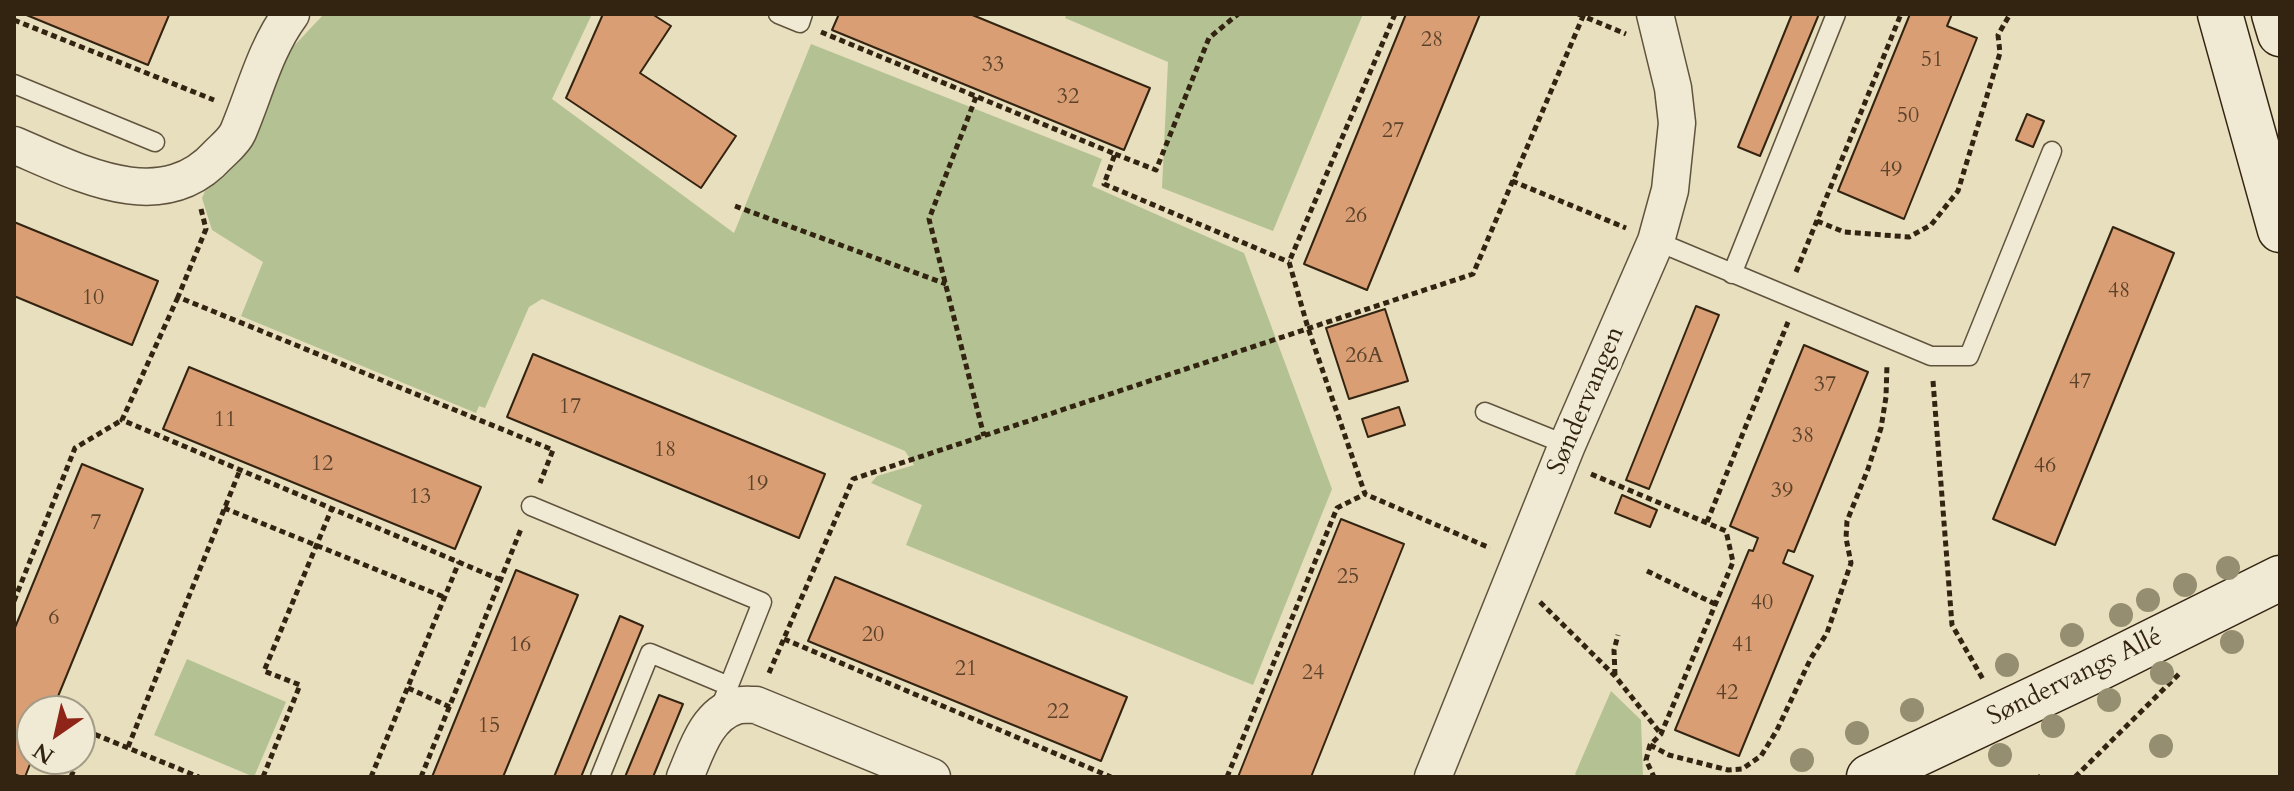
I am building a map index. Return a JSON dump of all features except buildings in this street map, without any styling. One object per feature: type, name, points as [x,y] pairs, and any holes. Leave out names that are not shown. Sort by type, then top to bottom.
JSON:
[{"type":"street","points":[[14,145],[84,175],[133,187],[173,186],[206,169],[236,136],[265,61],[291,14]]},
{"type":"street","name":"Søndervangen","points":[[1433,777],[1564,454],[1656,241],[1670,190],[1677,123],[1673,88],[1655,14]]},
{"type":"street","points":[[2220,14],[2280,230]]},
{"type":"street","points":[[2274,14],[2280,34]]},
{"type":"street","name":"Søndervangs Allé","points":[[1869,777],[2280,578]]},
{"type":"street","points":[[685,777],[700,740],[733,704],[932,777]]},
{"type":"lane","points":[[778,14],[802,18]]},
{"type":"lane","points":[[1732,274],[1836,14]]},
{"type":"lane","points":[[14,84],[155,142]]},
{"type":"lane","points":[[1656,241],[1931,356],[1969,356],[2052,151]]},
{"type":"lane","points":[[1485,412],[1564,454]]},
{"type":"lane","points":[[531,506],[762,602],[733,704],[650,653],[600,777]]},
{"type":"path","points":[[802,18],[976,97],[1156,170],[1209,38],[1238,14]]},
{"type":"path","points":[[1395,14],[1289,262],[1308,328],[1365,494],[1517,569],[1615,676],[1661,734]]},
{"type":"path","points":[[733,704],[784,639],[853,479],[1473,274],[1584,14]]},
{"type":"path","points":[[1707,522],[1792,298],[1817,221],[1901,14]]},
{"type":"path","points":[[1817,221],[1844,232],[1909,237],[1931,225],[1958,191],[2000,53],[1998,35],[2010,14]]},
{"type":"path","points":[[14,20],[245,113]]},
{"type":"path","points":[[976,97],[929,219],[984,436]]},
{"type":"path","points":[[1115,154],[1104,184],[1289,262]]},
{"type":"path","points":[[14,601],[75,448],[122,420],[178,297],[206,229],[192,176]]},
{"type":"path","points":[[1512,181],[1656,241]]},
{"type":"path","points":[[735,206],[947,284]]},
{"type":"path","points":[[178,297],[553,450],[421,777]]},
{"type":"path","points":[[1650,745],[1669,755],[1728,770],[1742,769],[1761,756],[1777,730],[1811,658],[1827,633],[1851,563],[1846,538],[1847,521],[1881,428],[1886,397],[1887,338]]},
{"type":"path","points":[[1931,356],[1952,625],[2002,714]]},
{"type":"path","points":[[122,420],[501,580]]},
{"type":"path","points":[[1564,454],[1726,531],[1733,562],[1661,734],[1650,745],[1646,760],[1654,777]]},
{"type":"path","points":[[128,747],[240,470]]},
{"type":"path","points":[[1227,777],[1337,508],[1365,494]]},
{"type":"path","points":[[224,508],[444,597]]},
{"type":"path","points":[[263,777],[300,685],[264,671],[332,508]]},
{"type":"path","points":[[371,777],[459,562]]},
{"type":"path","points":[[1647,571],[1715,604]]},
{"type":"path","points":[[2075,777],[2183,670],[2193,655],[2180,627]]},
{"type":"path","points":[[1615,676],[1614,650],[1618,635]]},
{"type":"path","points":[[784,639],[1111,777]]},
{"type":"path","points":[[408,688],[450,707]]},
{"type":"path","points":[[96,735],[199,777]]},
{"type":"green space","points":[[324,14],[592,14],[552,99],[734,233],[811,44],[1102,159],[1092,186],[1244,253],[1332,489],[1253,685],[906,545],[922,505],[871,483],[877,476],[914,465],[905,451],[542,299],[529,307],[485,408],[479,406],[476,413],[241,316],[263,262],[212,230],[202,198],[205,191],[238,162],[249,145],[291,49]]},
{"type":"green space","points":[[1067,14],[1363,14],[1273,231],[1162,188],[1168,62],[1065,18]]},
{"type":"green space","points":[[187,659],[286,702],[254,777],[154,735]]},
{"type":"green space","points":[[1611,691],[1641,720],[1643,777],[1578,777],[1575,774]]}]
